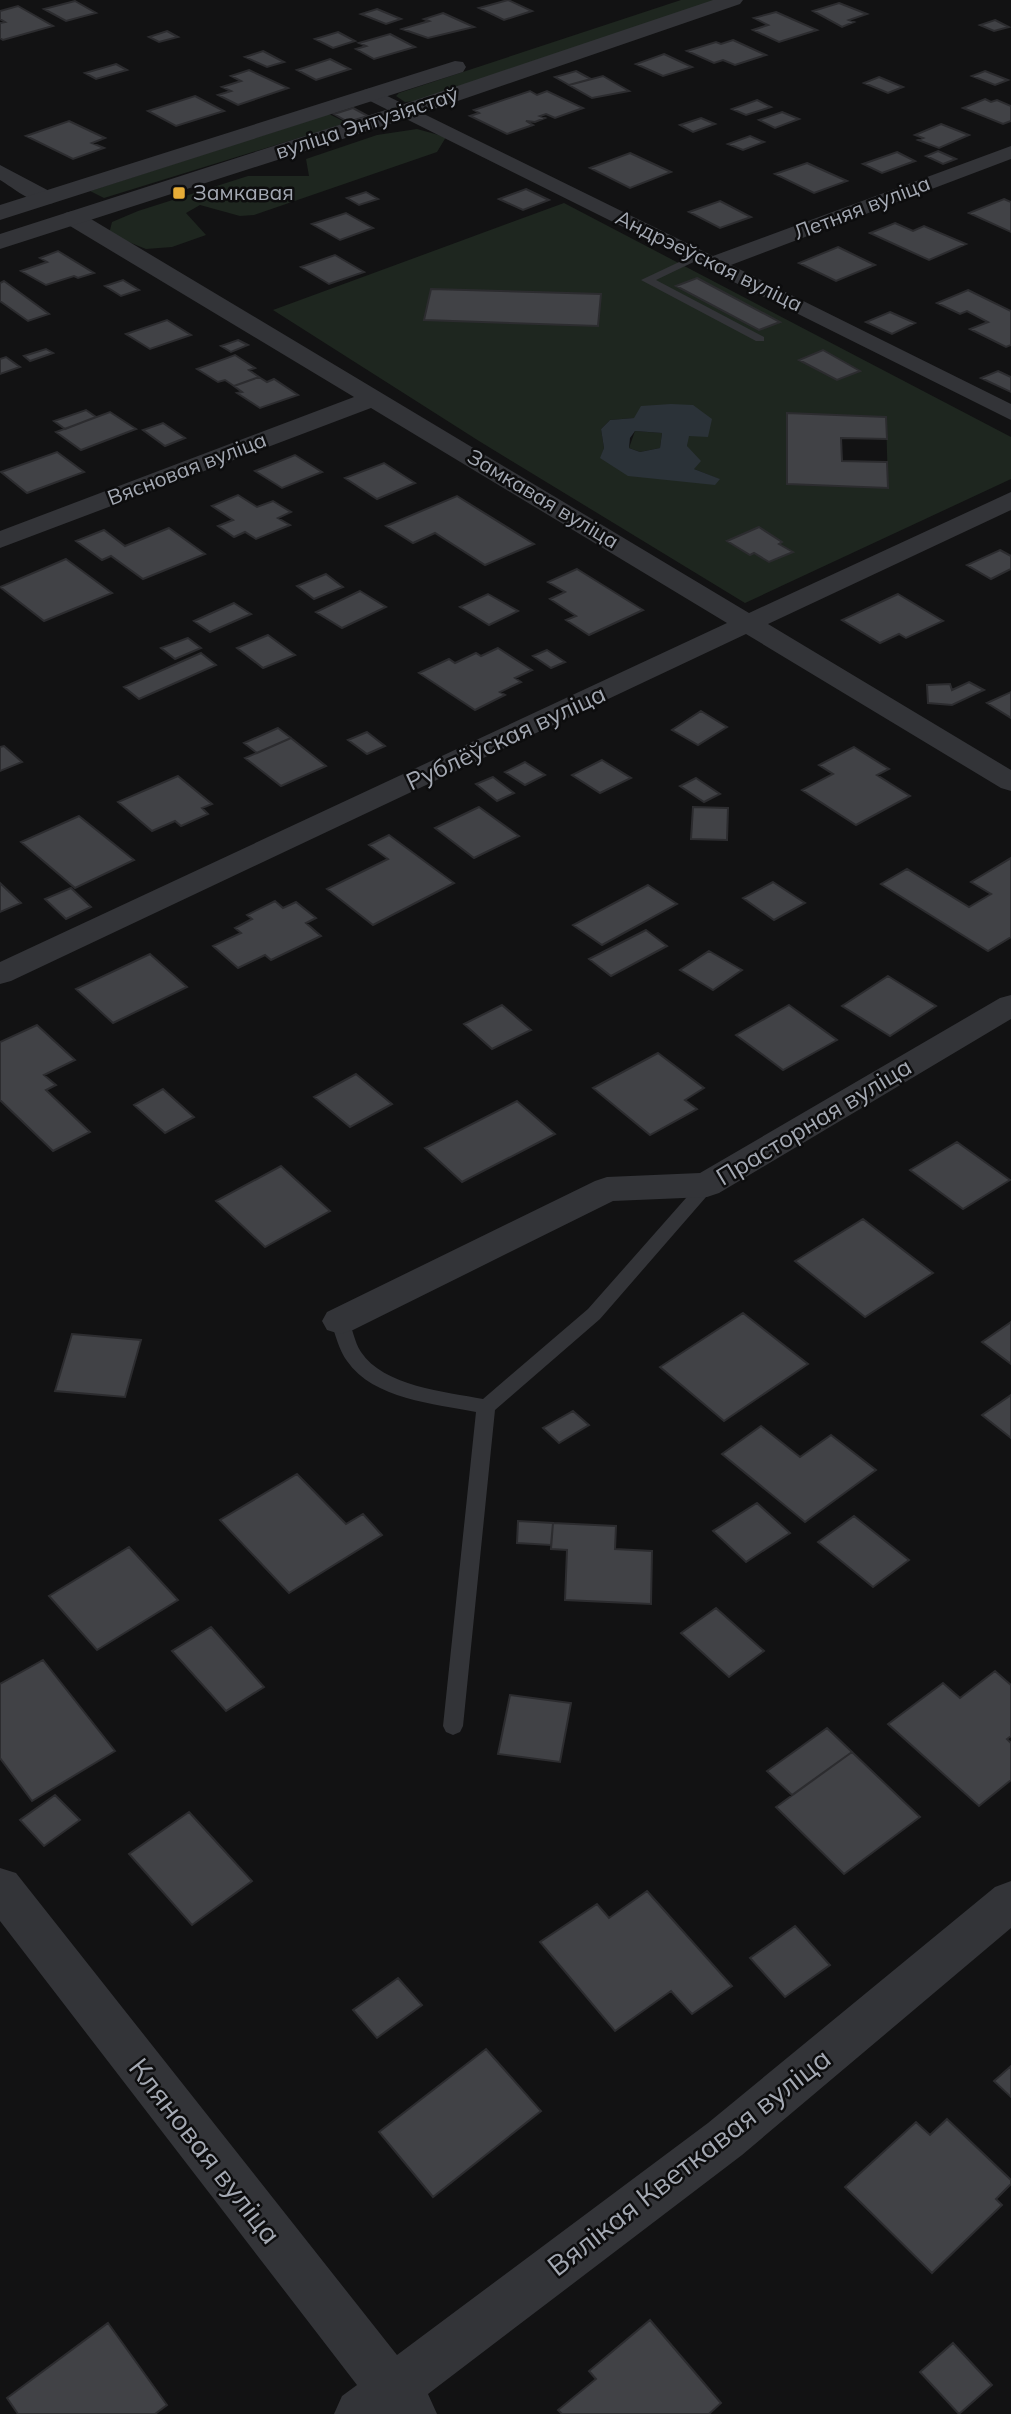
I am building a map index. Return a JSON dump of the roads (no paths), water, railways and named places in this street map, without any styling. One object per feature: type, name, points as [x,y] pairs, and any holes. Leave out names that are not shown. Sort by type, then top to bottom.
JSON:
[{"type":"street","name":"вуліца Энтузіястаў","points":[[0,242],[406,111],[733,0]]},
{"type":"street","name":"вуліца Энтузіястаў","points":[[0,213],[477,60]]},
{"type":"street","name":"Андрэеўская вуліца","points":[[371,94],[1011,414]]},
{"type":"street","name":"Летняя вуліца","points":[[705,260],[1011,152]]},
{"type":"street","name":"Замкавая вуліца","points":[[0,171],[35,202],[65,221],[375,398],[1011,782]]},
{"type":"street","name":"Вясновая вуліца","points":[[0,540],[375,398]]},
{"type":"street","name":"Рублёўская вуліца","points":[[0,975],[1011,500]]},
{"type":"street","name":"Прасторная вуліца","points":[[340,1321],[607,1189],[707,1185],[1011,1005]]},
{"type":"street","name":"Кляновая вуліца","points":[[0,1887],[387,2406]]},
{"type":"street","name":"Вялікая Кветкавая вуліца","points":[[387,2406],[725,2139],[1011,1901]]},
{"type":"lane","points":[[705,260],[647,280],[760,339]]},
{"type":"lane","points":[[453,1726],[486,1407],[594,1314],[707,1185]]},
{"type":"lane","points":[[340,1321],[355,1358],[371,1373],[405,1389],[486,1407]]},
{"type":"place","name":"Замкавая","points":[[179,193]]}]
